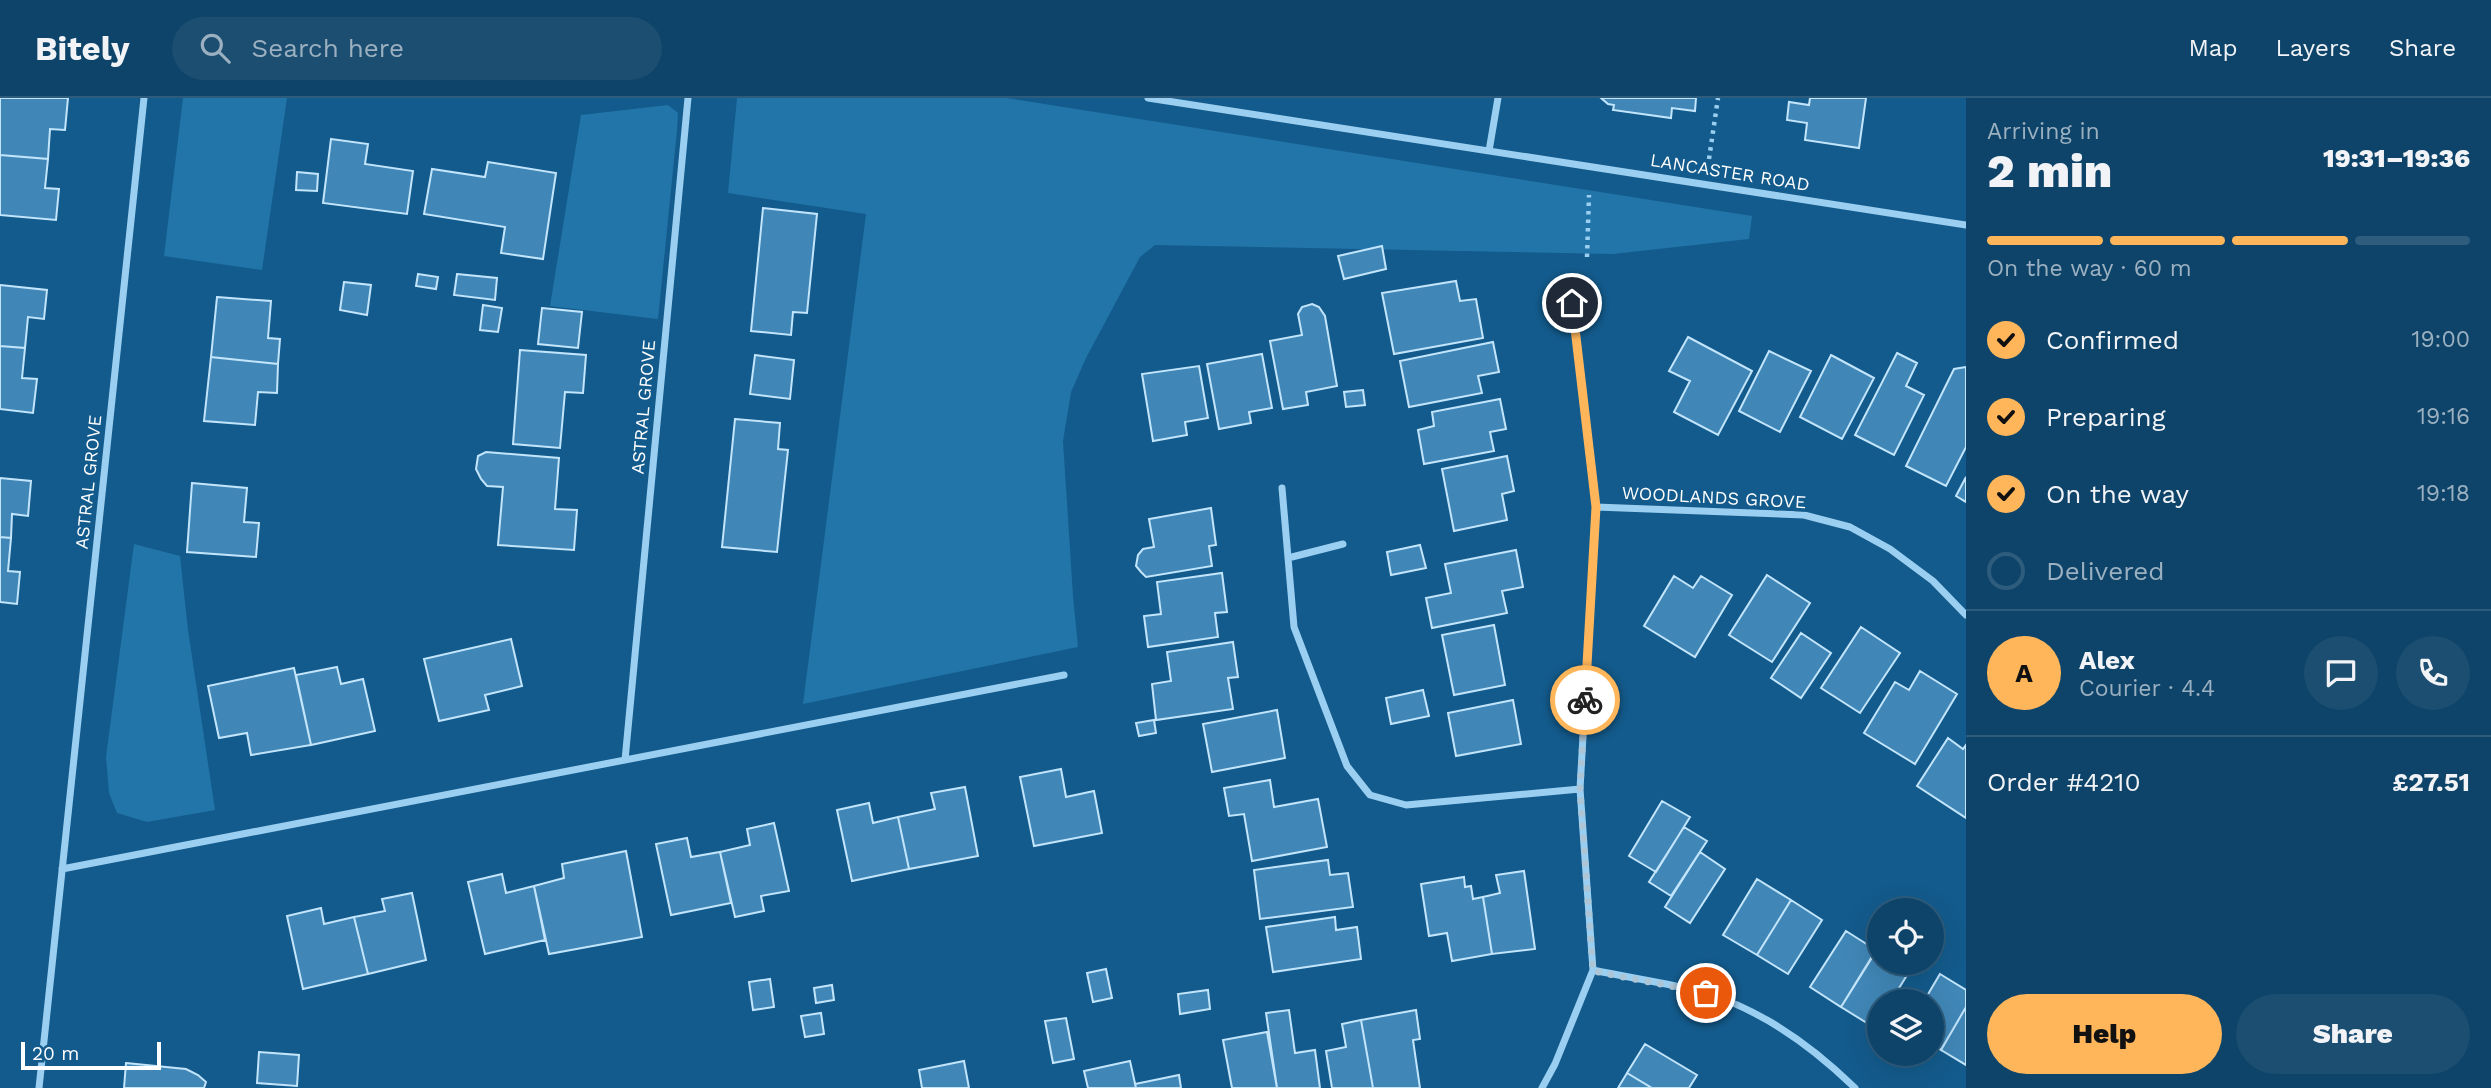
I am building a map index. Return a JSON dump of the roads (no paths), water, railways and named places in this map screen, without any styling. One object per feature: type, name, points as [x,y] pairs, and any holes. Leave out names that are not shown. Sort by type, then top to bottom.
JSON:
[{"type":"street","name":"ASTRAL GROVE","points":[[39,1088],[144,98]]},
{"type":"street","name":"ASTRAL GROVE","points":[[625,760],[688,98]]},
{"type":"street","name":"LANCASTER ROAD","points":[[1147,98],[1966,225]]},
{"type":"street","points":[[1489,151],[1498,98]]},
{"type":"street","points":[[1542,1088],[1555,1064],[1593,971],[1580,789],[1596,507],[1569,278]]},
{"type":"street","points":[[1282,488],[1294,627],[1347,766],[1370,795],[1406,805],[1580,789]]},
{"type":"street","name":"WOODLANDS GROVE","points":[[1596,507],[1804,515],[1850,527],[1890,549],[1933,581],[1966,615]]},
{"type":"street","points":[[1288,558],[1343,544]]},
{"type":"street","points":[[62,869],[1064,675]]},
{"type":"street","points":[[1593,971],[1706,993],[1760,1016],[1810,1048],[1855,1088]]}]
